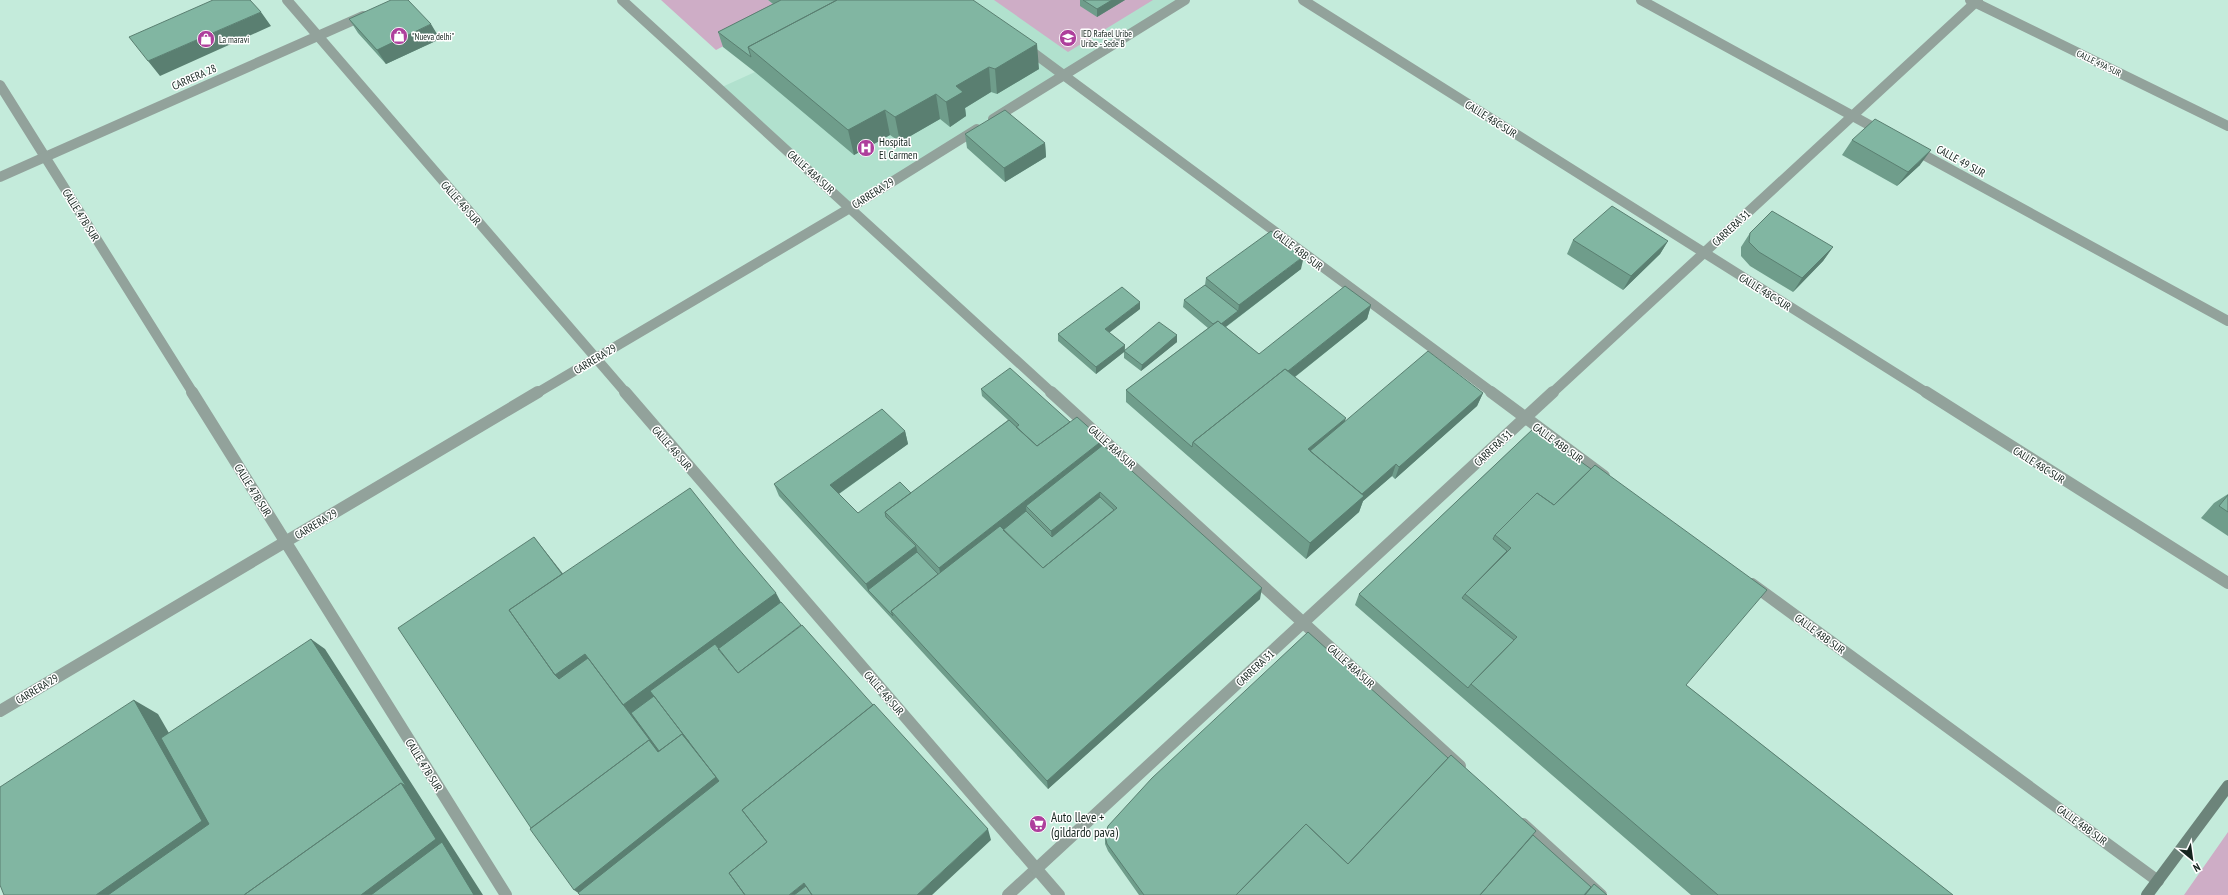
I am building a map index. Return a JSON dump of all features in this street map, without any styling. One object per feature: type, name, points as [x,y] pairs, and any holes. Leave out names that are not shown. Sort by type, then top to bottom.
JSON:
[{"type":"main road","points":[[2147,895],[2228,786]]},
{"type":"street","name":"CALLE 48 SUR","points":[[287,0],[595,359],[1059,895]]},
{"type":"street","name":"CALLE 48A SUR","points":[[622,0],[1467,772]]},
{"type":"street","name":"CARRERA 29","points":[[0,711],[850,208],[1185,0]]},
{"type":"street","name":"CALLE 48C SUR","points":[[1303,0],[1703,254],[2228,583]]},
{"type":"street","name":"CALLE 49 SUR","points":[[1641,0],[2228,321]]},
{"type":"street","name":"CARRERA 31","points":[[1008,895],[1304,623],[1975,1]]},
{"type":"street","name":"CALLE 49A SUR","points":[[1975,1],[2228,126]]},
{"type":"street","name":"CARRERA 28","points":[[0,177],[371,12]]},
{"type":"street","name":"CALLE 48B SUR","points":[[1019,42],[1614,484]]},
{"type":"street","name":"CALLE 47B SUR","points":[[0,85],[506,895]]},
{"type":"street","name":"CALLE 48B SUR","points":[[1742,577],[2158,881]]},
{"type":"street","points":[[1514,815],[1601,895]]},
{"type":"shaded area","points":[[661,0],[768,0],[785,14],[716,50]]},
{"type":"shaded area","name":"Hospital El Carmen","points":[[889,0],[1185,0],[850,208],[722,87],[755,72]]},
{"type":"shaded area","points":[[994,0],[1153,0],[1068,52]]},
{"type":"shaded area","points":[[2228,832],[2228,895],[2184,895]]},
{"type":"building","points":[[213,0],[250,0],[261,12],[148,61],[129,37]]},
{"type":"building","points":[[391,0],[408,0],[431,24],[377,50],[349,19]]},
{"type":"building","points":[[781,0],[837,0],[748,47],[751,57],[718,32]]},
{"type":"building","points":[[837,0],[973,0],[1037,44],[995,69],[989,67],[956,86],[963,92],[946,102],[936,94],[895,117],[885,110],[848,130],[748,47]]},
{"type":"building","points":[[1083,0],[1112,0],[1097,9]]},
{"type":"building","points":[[1005,110],[1045,143],[1004,168],[965,134]]},
{"type":"building","points":[[1875,119],[1931,150],[1908,172],[1852,140]]},
{"type":"building","points":[[1612,206],[1668,241],[1631,276],[1573,240]]},
{"type":"building","points":[[1772,211],[1833,247],[1802,278],[1759,252],[1749,242],[1750,233]]},
{"type":"building","points":[[1271,231],[1304,256],[1239,305],[1206,278]]},
{"type":"building","points":[[1205,285],[1238,311],[1221,324],[1218,321],[1213,324],[1184,300]]},
{"type":"building","points":[[1345,286],[1371,305],[1288,371],[1285,369],[1193,442],[1192,447],[1126,390],[1218,321],[1259,354]]},
{"type":"building","points":[[1122,287],[1140,302],[1105,329],[1125,345],[1096,367],[1058,334]]},
{"type":"building","points":[[1159,322],[1177,335],[1142,365],[1124,351]]},
{"type":"building","points":[[1428,351],[1483,393],[1399,467],[1396,464],[1362,494],[1310,451]]},
{"type":"building","points":[[1010,368],[1070,422],[1037,446],[1016,427],[1019,425],[981,389]]},
{"type":"building","points":[[1285,369],[1346,418],[1308,449],[1364,496],[1310,543],[1193,442]]},
{"type":"building","points":[[882,409],[905,431],[830,485],[858,513],[900,482],[911,493],[885,512],[886,517],[916,546],[866,584],[774,484]]},
{"type":"building","points":[[1077,417],[1103,440],[939,568],[885,512],[1009,420],[1037,446]]},
{"type":"building","points":[[1534,428],[1591,469],[1554,505],[1537,493],[1495,535],[1493,539],[1507,551],[1462,598],[1514,640],[1468,688],[1359,594]]},
{"type":"building","points":[[1103,445],[1262,588],[1047,781],[891,611],[1000,526],[1043,568],[1117,508],[1100,492],[1051,531],[1026,506]]},
{"type":"building","points":[[1595,465],[1767,590],[1686,685],[1953,895],[1718,895],[1471,684],[1517,637],[1465,594],[1511,548],[1495,535],[1537,493],[1554,505]]},
{"type":"building","points":[[690,488],[776,593],[623,705],[585,654],[555,675],[509,610]]},
{"type":"building","points":[[2228,495],[2228,512],[2219,506]]},
{"type":"building","points":[[1100,497],[1114,510],[1043,568],[1003,530],[1026,511],[1052,537]]},
{"type":"building","points":[[534,537],[562,574],[509,610],[559,679],[588,658],[652,743],[649,740],[531,828],[398,628]]},
{"type":"building","points":[[917,552],[938,574],[891,611],[893,616],[868,590]]},
{"type":"building","points":[[781,602],[801,625],[738,673],[718,649]]},
{"type":"building","points":[[802,625],[873,705],[742,810],[767,842],[729,873],[745,895],[580,895],[578,893],[719,781],[650,691],[715,644],[738,673]]},
{"type":"building","points":[[1308,632],[1448,758],[1348,864],[1306,824],[1236,895],[1144,895],[1107,844],[1105,836],[1108,826],[1152,778]]},
{"type":"building","points":[[311,639],[406,786],[401,783],[244,895],[108,895],[209,824],[161,738]]},
{"type":"building","points":[[654,696],[689,742],[682,734],[659,751],[631,713]]},
{"type":"building","points":[[134,700],[202,821],[96,895],[4,895],[0,885],[0,787]]},
{"type":"building","points":[[874,704],[988,829],[917,895],[812,895],[804,883],[789,895],[745,895],[729,873],[767,842],[742,810]]},
{"type":"building","points":[[682,734],[716,777],[574,890],[530,829],[649,740],[658,752]]},
{"type":"building","points":[[1451,755],[1536,831],[1480,895],[1236,895],[1306,824],[1348,864]]},
{"type":"building","points":[[401,783],[436,839],[361,895],[244,895]]},
{"type":"building","points":[[1533,835],[1591,887],[1584,895],[1480,895]]},
{"type":"building","points":[[442,842],[474,895],[371,895]]},
{"type":"building","points":[[1594,884],[1607,895],[1585,895]]},
{"type":"building","points":[[806,886],[812,895],[794,895]]},
{"type":"place","name":"\"Nueva delhi\"","points":[[399,36]]},
{"type":"place","name":"IED Rafael Uribe Uribe - Sede B","points":[[1068,38]]},
{"type":"place","name":"La maravi","points":[[206,39]]},
{"type":"place","name":"Hospital El Carmen","points":[[866,148]]},
{"type":"place","name":"Auto lleve + (gildardo pava)","points":[[1038,824]]}]
